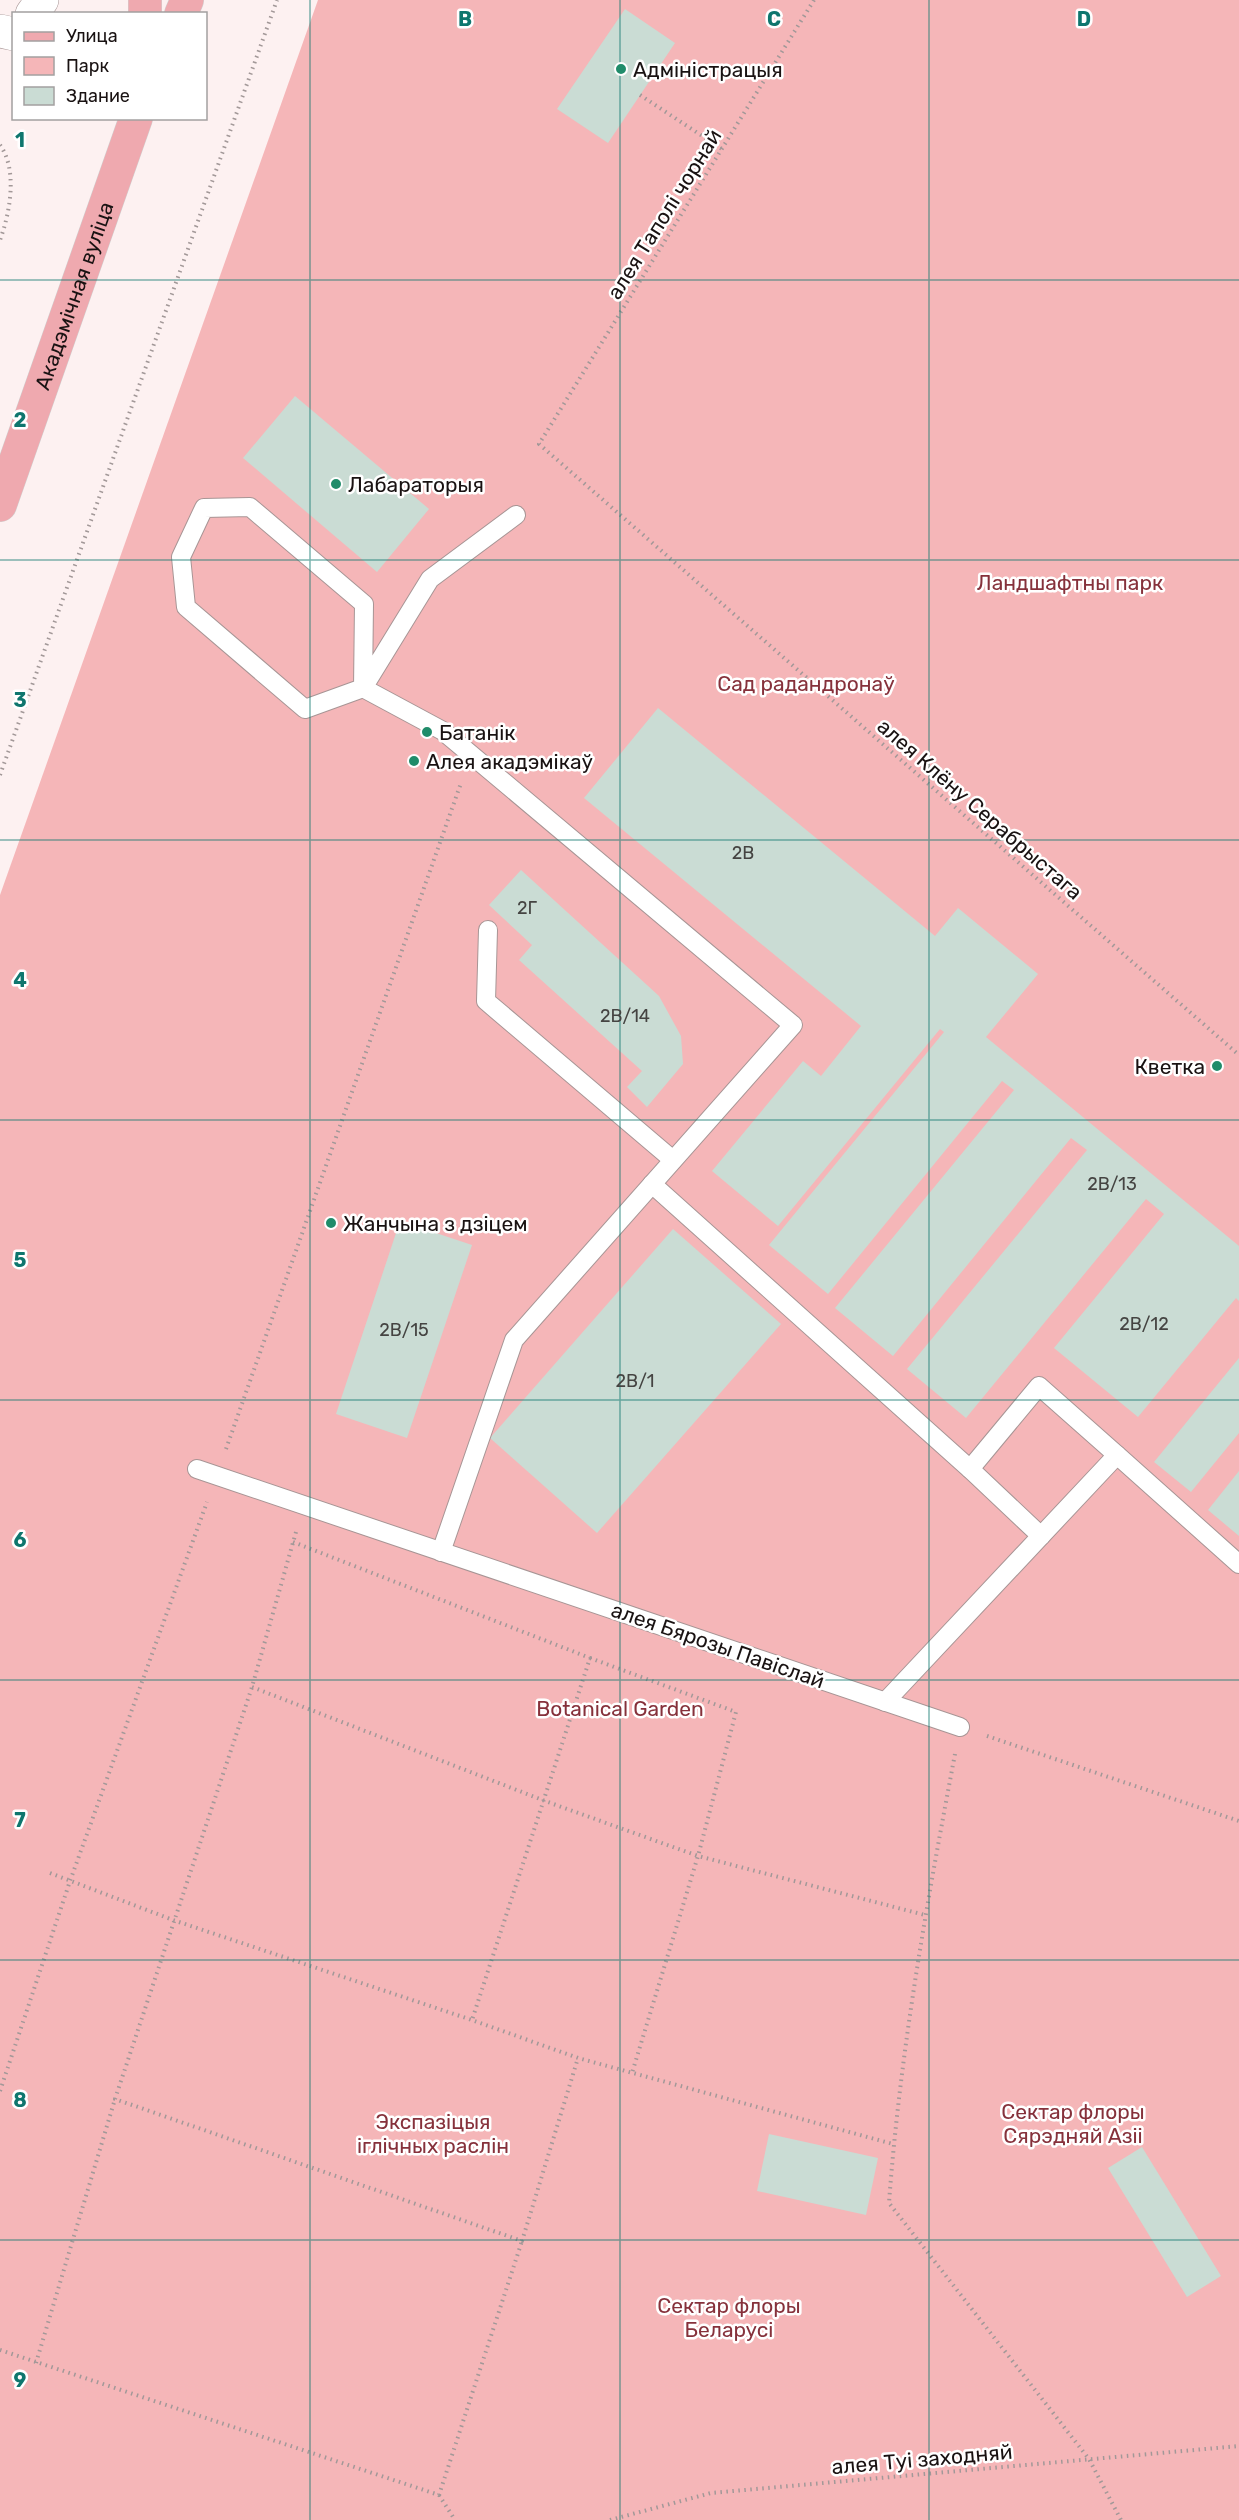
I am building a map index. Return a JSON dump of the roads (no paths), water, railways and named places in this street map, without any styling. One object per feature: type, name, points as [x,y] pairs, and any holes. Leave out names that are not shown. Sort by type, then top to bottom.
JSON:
[{"type":"main road","name":"Акадэмічная вуліца","points":[[0,505],[135,120]]},
{"type":"lane","points":[[363,688],[364,604],[250,507],[204,508],[181,557],[186,607],[305,709],[363,688],[430,579],[516,515]]},
{"type":"lane","points":[[363,688],[443,731],[793,1025],[514,1340],[441,1552]]},
{"type":"lane","points":[[488,930],[486,1001],[673,1160]]},
{"type":"lane","points":[[652,1184],[970,1469],[1041,1536]]},
{"type":"lane","points":[[970,1469],[1039,1386],[1239,1564]]},
{"type":"lane","points":[[885,1702],[1117,1455]]},
{"type":"lane","name":"алея Бярозы Павіслай","points":[[197,1469],[960,1727]]},
{"type":"place","name":"Адміністрацыя","points":[[621,69]]},
{"type":"place","name":"Лабараторыя","points":[[336,484]]},
{"type":"place","name":"Батанік","points":[[427,732]]},
{"type":"place","name":"Алея акадэмікаў","points":[[414,761]]},
{"type":"place","name":"Кветка","points":[[1217,1066]]},
{"type":"place","name":"Жанчына з дзіцем","points":[[331,1223]]},
{"type":"park label","name":"Ландшафтны парк","points":[[1070,582]]},
{"type":"park label","name":"Сад радандронаў","points":[[806,683]]},
{"type":"park label","name":"Botanical Garden","points":[[620,1708]]},
{"type":"park label","name":"Сектар флоры Сярэдняй Азіі","points":[[1073,2123]]},
{"type":"park label","name":"Экспазіцыя іглічных раслін","points":[[433,2133]]},
{"type":"park label","name":"Сектар флоры Беларусі","points":[[729,2317]]}]
